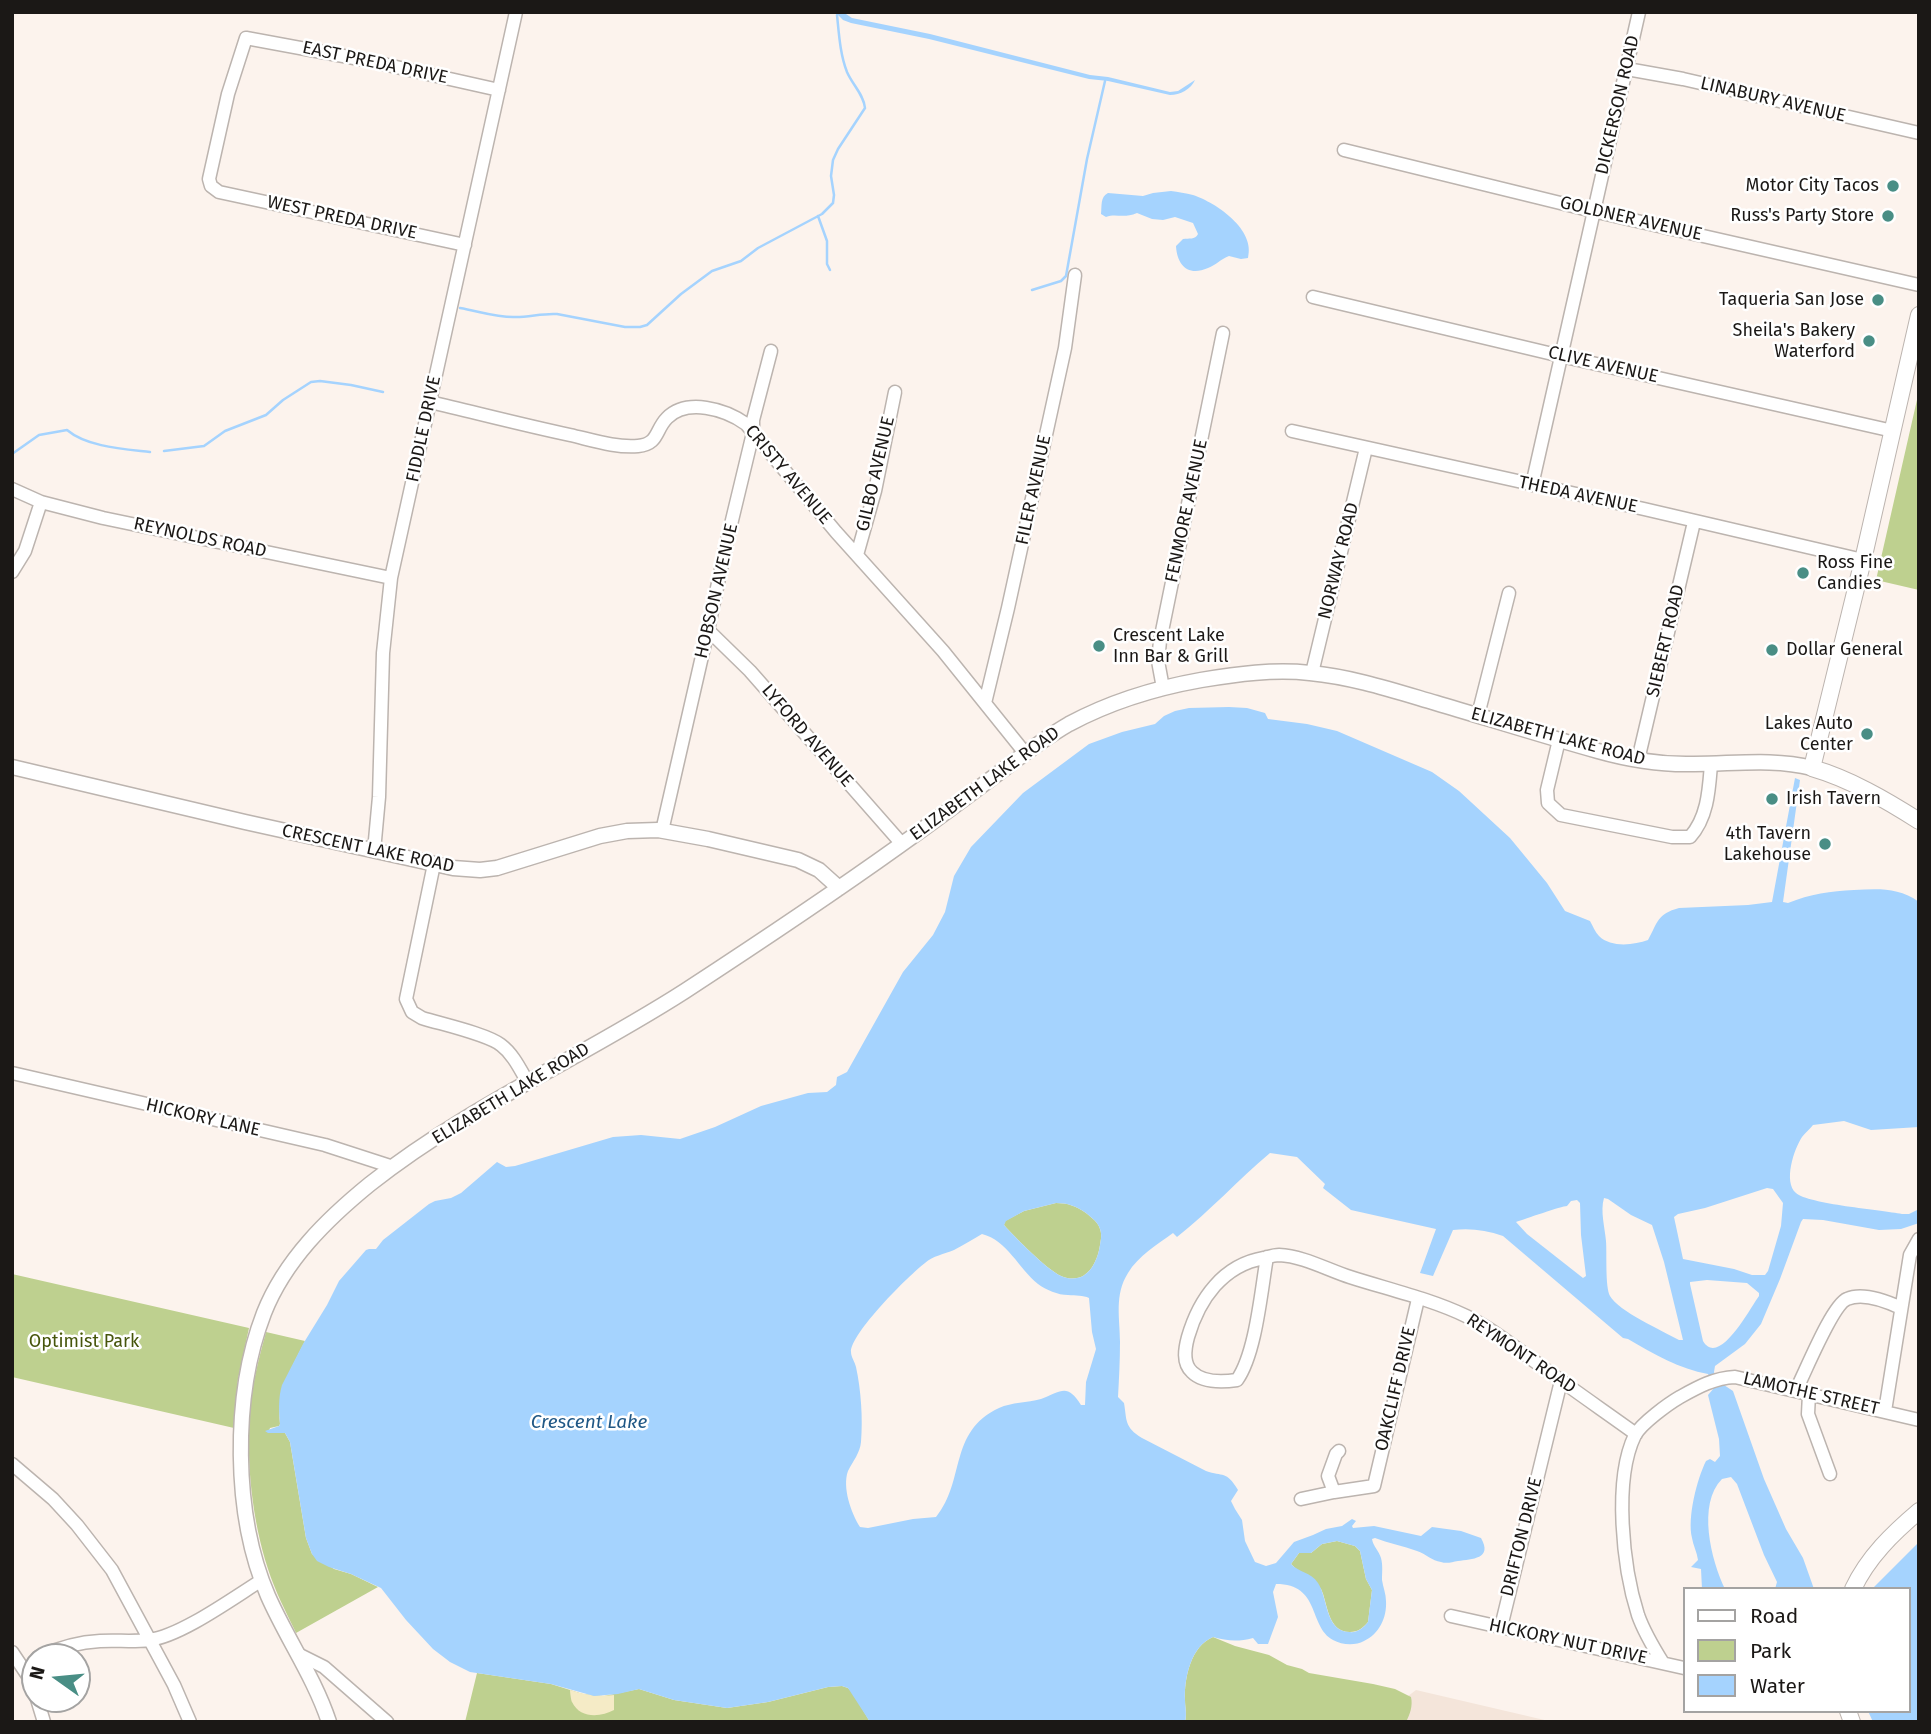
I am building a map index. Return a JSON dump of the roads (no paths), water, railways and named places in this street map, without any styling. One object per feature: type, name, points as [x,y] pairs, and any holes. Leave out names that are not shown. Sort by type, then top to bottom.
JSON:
[{"type":"main road","points":[[1919,315],[1812,768],[1882,799],[1919,821]]},
{"type":"main road","points":[[1854,1587],[1882,1545],[1919,1511]]},
{"type":"street","name":"FIDDLE DRIVE","points":[[374,851],[379,797],[383,653],[391,578],[516,12]]},
{"type":"street","name":"DICKERSON ROAD","points":[[1532,485],[1639,12]]},
{"type":"street","name":"EAST PREDA DRIVE","points":[[219,192],[211,186],[209,179],[228,94],[246,38],[365,60],[499,90]]},
{"type":"street","name":"LINABURY AVENUE","points":[[1627,69],[1683,79],[1919,133]]},
{"type":"street","name":"GOLDNER AVENUE","points":[[1344,150],[1593,211],[1919,285]]},
{"type":"street","name":"WEST PREDA DRIVE","points":[[219,192],[465,245]]},
{"type":"street","name":"FILER AVENUE","points":[[985,704],[1065,348],[1075,275]]},
{"type":"street","name":"CLIVE AVENUE","points":[[1313,297],[1893,431]]},
{"type":"street","name":"FENMORE AVENUE","points":[[1163,688],[1158,661],[1160,641],[1223,333]]},
{"type":"street","name":"HOBSON AVENUE","points":[[662,831],[753,433],[753,420],[771,351]]},
{"type":"street","name":"GILBO AVENUE","points":[[857,555],[875,491],[895,392]]},
{"type":"street","name":"CRISTY AVENUE","points":[[430,402],[554,432],[630,446],[648,445],[666,419],[679,409],[698,407],[736,417],[746,424],[943,651],[1025,753]]},
{"type":"street","name":"THEDA AVENUE","points":[[1292,431],[1863,560]]},
{"type":"street","name":"NORWAY ROAD","points":[[1312,673],[1366,448]]},
{"type":"street","name":"REYNOLDS ROAD","points":[[12,489],[41,502],[103,518],[391,578]]},
{"type":"street","points":[[12,572],[25,551],[41,502]]},
{"type":"street","name":"SIEBERT ROAD","points":[[1638,760],[1694,522]]},
{"type":"street","points":[[1478,715],[1509,593]]},
{"type":"street","name":"LYFORD AVENUE","points":[[708,631],[750,671],[902,845]]},
{"type":"street","name":"ELIZABETH LAKE ROAD","points":[[329,1722],[315,1687],[262,1580],[247,1519],[241,1451],[245,1387],[260,1325],[280,1281],[305,1246],[345,1205],[448,1129],[662,1005],[902,845],[1047,738],[1082,718],[1163,688],[1241,674],[1312,673],[1384,688],[1559,740],[1638,760],[1680,764],[1764,761],[1812,768]]},
{"type":"street","points":[[1559,740],[1547,790],[1548,803],[1561,815],[1672,838],[1690,837],[1698,829],[1709,795],[1711,764]]},
{"type":"street","name":"CRESCENT LAKE ROAD","points":[[12,767],[434,864],[470,869],[497,868],[611,833],[662,831],[798,860],[824,873],[839,888]]},
{"type":"street","points":[[434,864],[406,999],[412,1012],[422,1018],[501,1044],[527,1081]]},
{"type":"street","name":"HICKORY LANE","points":[[12,1073],[325,1145],[393,1167]]},
{"type":"street","points":[[1885,1411],[1910,1255],[1919,1239]]},
{"type":"street","name":"REYMONT ROAD","points":[[1267,1257],[1261,1299],[1245,1369],[1237,1380],[1207,1380],[1192,1372],[1185,1362],[1185,1347],[1193,1319],[1204,1297],[1222,1277],[1249,1260],[1278,1255],[1448,1307],[1469,1317],[1497,1334],[1636,1434]]},
{"type":"street","points":[[1830,1474],[1808,1414],[1803,1392],[1832,1316],[1841,1303],[1850,1298],[1867,1297],[1900,1308]]},
{"type":"street","name":"OAKCLIFF DRIVE","points":[[1334,1492],[1374,1486],[1418,1299]]},
{"type":"street","name":"LAMOTHE STREET","points":[[1636,1434],[1674,1401],[1713,1380],[1735,1377],[1919,1420]]},
{"type":"street","name":"DRIFTON DRIVE","points":[[1500,1627],[1561,1381]]},
{"type":"street","points":[[1636,1434],[1622,1489],[1628,1576],[1639,1618],[1663,1663]]},
{"type":"street","points":[[1301,1499],[1334,1492],[1328,1476],[1339,1451]]},
{"type":"street","points":[[12,1464],[53,1499],[112,1570],[174,1685],[190,1722]]},
{"type":"street","points":[[83,1643],[150,1640],[171,1634],[262,1580]]},
{"type":"street","name":"HICKORY NUT DRIVE","points":[[1451,1616],[1682,1668]]},
{"type":"street","points":[[12,1652],[21,1665]]},
{"type":"street","points":[[298,1654],[324,1667],[387,1722]]},
{"type":"water","points":[[835,12],[1170,92],[1178,91],[1195,80],[1185,91],[1170,95],[1089,79],[929,39],[851,23]]},
{"type":"water","points":[[1171,191],[1203,199],[1223,211],[1246,237],[1248,258],[1229,256],[1208,268],[1189,270],[1181,264],[1176,246],[1183,239],[1197,236],[1193,223],[1175,217],[1152,219],[1137,213],[1106,217],[1101,214],[1103,199],[1108,193],[1143,196]]},
{"type":"water","name":"Crescent Lake","points":[[1189,708],[1247,708],[1265,713],[1268,719],[1337,731],[1432,772],[1459,791],[1510,838],[1547,883],[1565,911],[1590,921],[1599,936],[1616,944],[1648,940],[1662,916],[1679,908],[1772,902],[1795,778],[1800,780],[1783,902],[1829,892],[1871,889],[1896,891],[1919,902],[1919,1127],[1871,1130],[1844,1121],[1813,1125],[1799,1142],[1793,1157],[1790,1181],[1796,1193],[1815,1200],[1902,1214],[1919,1209],[1919,1223],[1901,1229],[1879,1230],[1803,1219],[1761,1324],[1745,1344],[1715,1366],[1714,1372],[1719,1386],[1724,1385],[1733,1391],[1764,1479],[1786,1529],[1803,1558],[1813,1587],[1776,1587],[1777,1582],[1737,1484],[1731,1477],[1722,1479],[1714,1490],[1708,1517],[1711,1548],[1724,1587],[1702,1587],[1701,1569],[1691,1567],[1698,1560],[1691,1530],[1696,1488],[1706,1461],[1710,1459],[1715,1462],[1720,1456],[1719,1439],[1708,1395],[1714,1388],[1708,1374],[1677,1365],[1623,1338],[1503,1236],[1478,1230],[1453,1230],[1433,1276],[1420,1273],[1436,1229],[1351,1210],[1323,1188],[1325,1184],[1297,1157],[1270,1153],[1177,1237],[1173,1233],[1143,1256],[1132,1267],[1124,1281],[1119,1307],[1118,1397],[1124,1403],[1129,1427],[1142,1438],[1206,1471],[1230,1479],[1238,1490],[1231,1501],[1242,1520],[1245,1541],[1255,1562],[1266,1566],[1276,1563],[1294,1542],[1326,1529],[1342,1526],[1352,1519],[1356,1521],[1353,1528],[1374,1526],[1421,1536],[1432,1527],[1461,1531],[1481,1538],[1484,1550],[1479,1557],[1445,1563],[1412,1549],[1372,1539],[1382,1561],[1386,1607],[1381,1625],[1374,1634],[1357,1644],[1344,1644],[1333,1640],[1325,1634],[1307,1598],[1300,1591],[1276,1584],[1273,1592],[1278,1617],[1268,1644],[1258,1644],[1253,1638],[1233,1640],[1213,1637],[1205,1641],[1194,1655],[1186,1682],[1185,1722],[870,1722],[848,1688],[842,1686],[727,1708],[674,1700],[639,1689],[594,1696],[551,1684],[470,1672],[433,1649],[381,1588],[317,1561],[306,1538],[290,1442],[285,1433],[265,1431],[279,1426],[282,1385],[339,1281],[366,1250],[376,1249],[383,1240],[429,1204],[461,1193],[497,1162],[506,1167],[515,1166],[613,1137],[641,1135],[680,1139],[761,1106],[808,1093],[827,1092],[836,1085],[837,1077],[847,1072],[903,972],[933,935],[945,912],[954,876],[971,847],[1023,793],[1089,744],[1155,724],[1175,711]],"holes":[[[1767,1188],[1773,1189],[1783,1203],[1781,1226],[1765,1275],[1752,1275],[1683,1259],[1674,1217]],[[1604,1198],[1652,1225],[1683,1340],[1631,1314],[1610,1296],[1602,1208]],[[1577,1200],[1580,1203],[1586,1276],[1583,1278],[1527,1234],[1516,1222],[1567,1206],[1571,1201]],[[1056,1203],[1064,1204],[1075,1207],[1096,1222],[1101,1239],[1096,1260],[1088,1272],[1077,1278],[1061,1276],[1023,1245],[1004,1225],[1006,1221],[1024,1211]],[[982,1234],[999,1242],[1038,1284],[1052,1292],[1089,1298],[1096,1349],[1086,1382],[1085,1405],[1081,1405],[1072,1394],[1064,1391],[999,1408],[983,1418],[972,1430],[945,1503],[936,1517],[860,1527],[853,1515],[846,1485],[846,1477],[859,1450],[862,1433],[859,1385],[851,1354],[853,1344],[882,1305],[917,1270],[931,1259]],[[1707,1280],[1747,1283],[1759,1296],[1734,1333],[1717,1347],[1710,1347],[1703,1341],[1690,1282]],[[1337,1541],[1355,1546],[1360,1551],[1366,1579],[1372,1590],[1368,1622],[1360,1630],[1349,1632],[1335,1626],[1318,1583],[1291,1564],[1299,1553],[1311,1553],[1322,1544]]]},
{"type":"water","points":[[1919,1542],[1919,1722],[1873,1722],[1869,1713],[1910,1713],[1910,1587],[1874,1587]]},
{"type":"waterway","points":[[460,308],[509,317],[557,314],[625,327],[640,327],[647,325],[681,294],[712,271],[741,261],[758,248],[822,214],[833,203],[833,160],[865,108],[845,65],[837,15]]},
{"type":"waterway","points":[[1032,290],[1061,281],[1066,276],[1087,159],[1105,81]]},
{"type":"waterway","points":[[818,216],[827,241],[827,264],[830,270]]},
{"type":"waterway","points":[[164,451],[204,446],[225,431],[266,415],[311,382],[351,385],[383,392]]},
{"type":"waterway","points":[[12,454],[39,435],[67,430],[95,444],[150,452]]},
{"type":"place","name":"Motor City Tacos","points":[[1893,186]]},
{"type":"place","name":"Russ's Party Store","points":[[1888,216]]},
{"type":"place","name":"Taqueria San Jose","points":[[1878,300]]},
{"type":"place","name":"Sheila's Bakery Waterford","points":[[1869,341]]},
{"type":"place","name":"Ross Fine Candies","points":[[1803,573]]},
{"type":"place","name":"Crescent Lake Inn Bar & Grill","points":[[1099,646]]},
{"type":"place","name":"Dollar General","points":[[1772,650]]},
{"type":"place","name":"Lakes Auto Center","points":[[1867,734]]},
{"type":"place","name":"Irish Tavern","points":[[1772,799]]},
{"type":"place","name":"4th Tavern Lakehouse","points":[[1825,844]]},
{"type":"park label","name":"Optimist Park","points":[[84,1342]]}]
